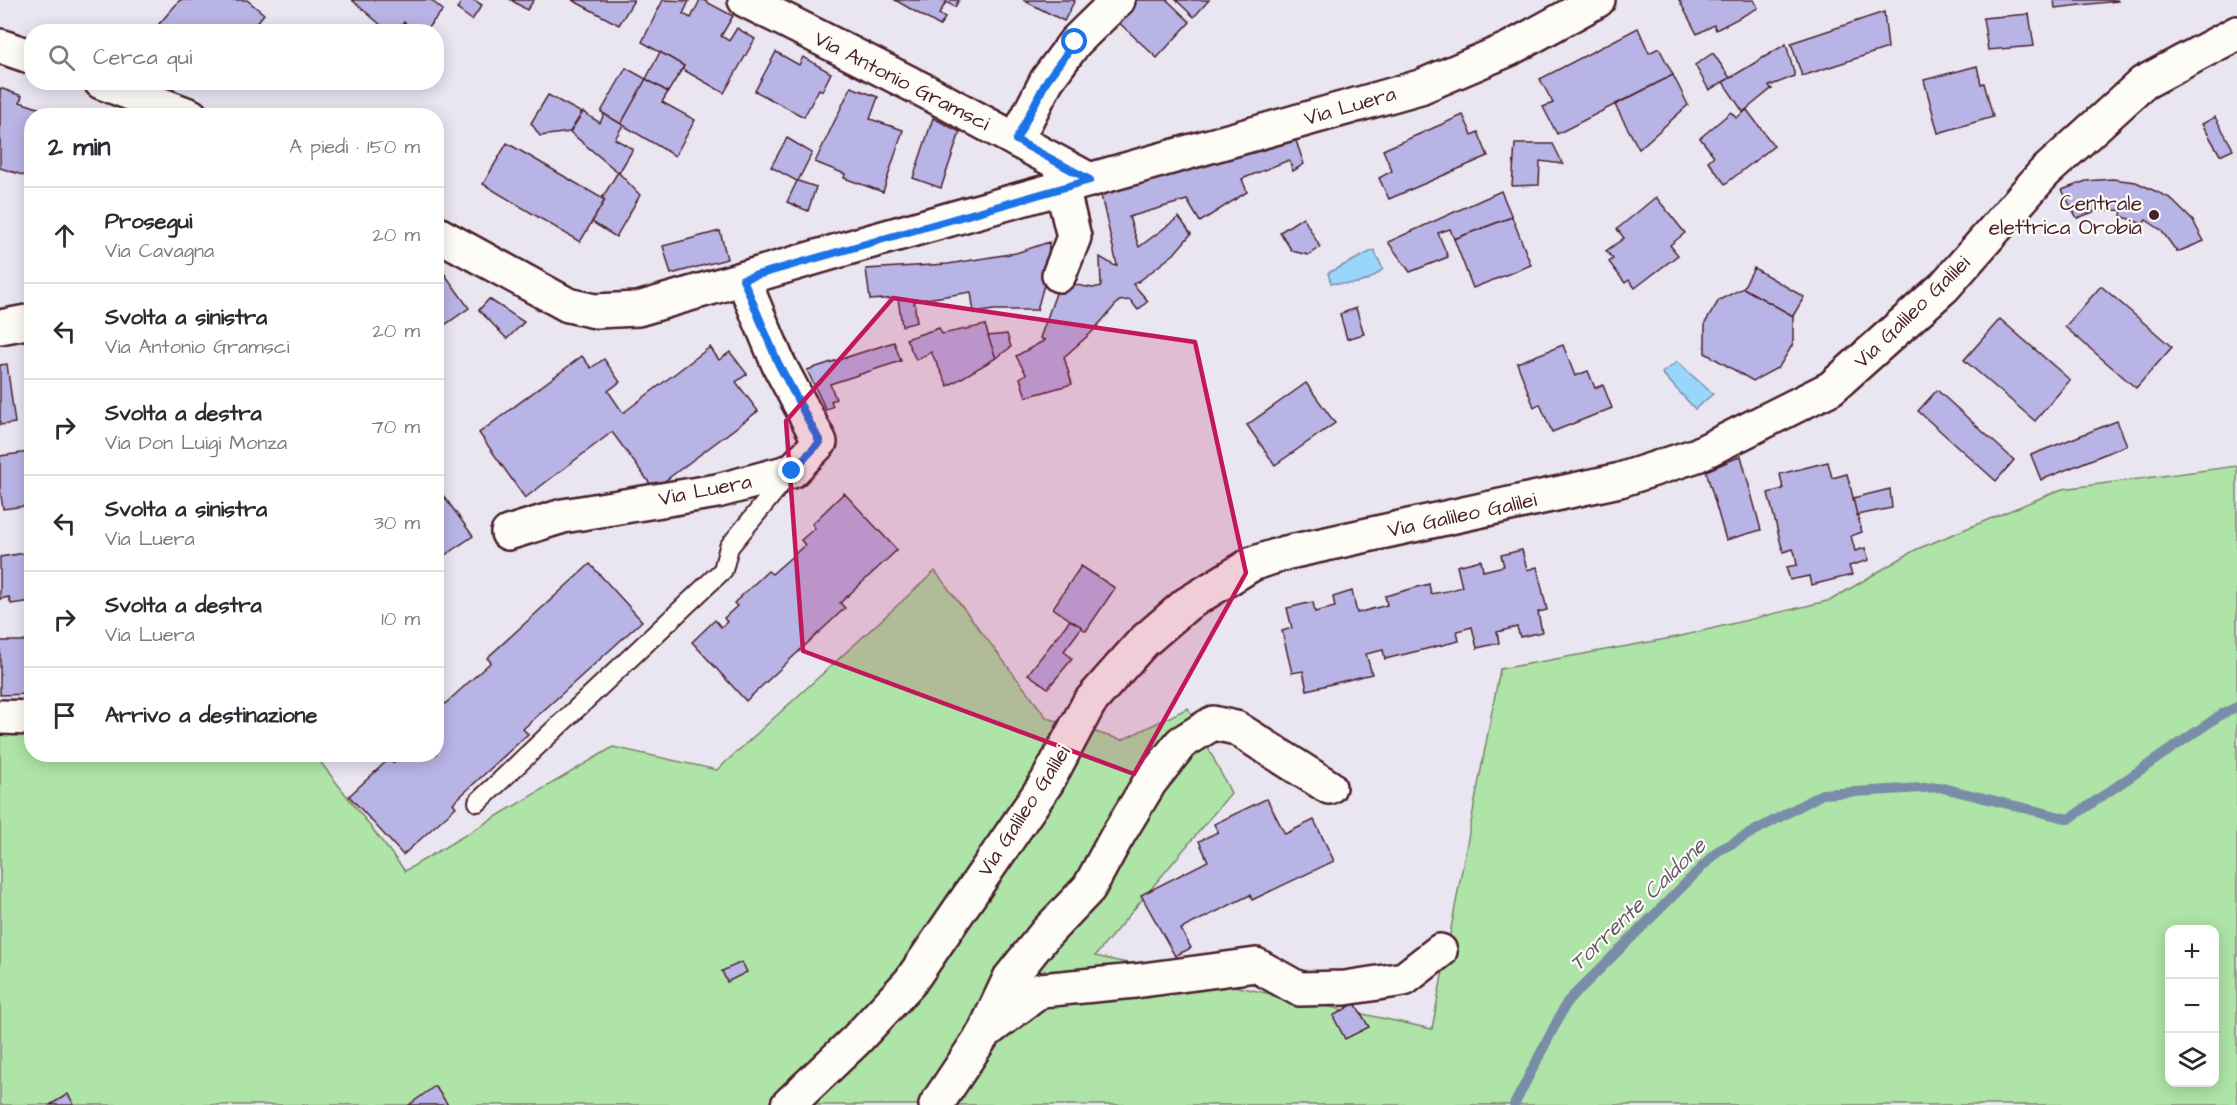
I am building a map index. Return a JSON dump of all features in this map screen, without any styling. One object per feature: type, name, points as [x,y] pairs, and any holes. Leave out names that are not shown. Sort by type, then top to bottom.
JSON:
[{"type":"street","name":"Via Antonio Gramsci","points":[[745,0],[1016,140],[1076,183]]},
{"type":"street","points":[[1016,140],[1047,80],[1075,42],[1118,0]]},
{"type":"street","name":"Via Luera","points":[[444,237],[568,305],[595,311],[638,309],[1419,87],[1509,49],[1598,0]]},
{"type":"street","name":"Via Galileo Galilei","points":[[788,1105],[856,1040],[910,982],[1047,782],[1089,703],[1143,642],[1187,604],[1252,564],[1286,553],[1620,480],[1691,457],[1831,388],[1944,287],[2044,172],[2143,83],[2237,33]]},
{"type":"street","points":[[0,46],[24,54]]},
{"type":"street","points":[[122,90],[170,108]]},
{"type":"street","points":[[1059,275],[1074,237],[1076,183]]},
{"type":"street","points":[[743,279],[778,363],[820,442],[792,471]]},
{"type":"street","points":[[0,327],[24,322]]},
{"type":"street","name":"Via Luera","points":[[508,533],[563,516],[717,490],[792,471]]},
{"type":"street","points":[[0,717],[24,718]]},
{"type":"street","points":[[936,1105],[984,1033],[1010,978],[1046,933],[1089,888],[1114,840],[1150,782],[1181,743],[1212,723],[1236,728],[1329,788]]},
{"type":"street","points":[[984,1033],[1041,990],[1136,981],[1256,965],[1299,989],[1345,987],[1404,979],[1440,951]]},
{"type":"lane","points":[[478,802],[723,570],[729,547],[792,471]]},
{"type":"highlighted area","points":[[893,298],[1195,342],[1246,573],[1134,774],[803,651],[786,421]]},
{"type":"green space","points":[[2237,466],[2237,1105],[0,1105],[0,725],[24,727],[24,762],[320,762],[405,871],[613,747],[717,770],[935,571],[1047,718],[1122,740],[1188,708],[1231,793],[1095,956],[1432,1029],[1500,669],[1677,637],[1831,600],[1915,550],[2062,489]]},
{"type":"water","points":[[1374,250],[1383,269],[1377,274],[1359,283],[1331,283],[1328,273]]},
{"type":"water","points":[[1677,362],[1713,394],[1695,409],[1662,373]]},
{"type":"building","points":[[180,0],[247,0],[264,14],[256,24],[159,24]]},
{"type":"building","points":[[352,0],[431,0],[443,10],[431,24],[406,24],[404,22],[402,24],[380,24]]},
{"type":"building","points":[[462,0],[474,0],[482,5],[472,20],[457,9]]},
{"type":"building","points":[[511,0],[534,0],[527,10]]},
{"type":"building","points":[[572,0],[634,0],[619,25]]},
{"type":"building","points":[[663,0],[689,1],[683,14],[691,18],[700,0],[703,0],[733,16],[721,36],[729,41],[737,28],[755,39],[724,93],[682,69],[684,66],[642,42]]},
{"type":"building","points":[[895,0],[959,0],[955,7],[946,2],[939,14],[945,18],[940,26]]},
{"type":"building","points":[[1023,0],[1075,0],[1064,21]]},
{"type":"building","points":[[1134,0],[1167,0],[1190,22],[1157,58],[1115,19]]},
{"type":"building","points":[[1176,0],[1209,0],[1194,17]]},
{"type":"building","points":[[1679,0],[1754,0],[1758,8],[1716,30],[1714,25],[1697,34]]},
{"type":"building","points":[[2054,0],[2117,0],[2118,1],[2055,8]]},
{"type":"building","points":[[1884,12],[1888,48],[1802,76],[1791,43]]},
{"type":"building","points":[[2029,14],[2034,46],[1988,50],[1983,18]]},
{"type":"building","points":[[1638,28],[1649,53],[1659,48],[1673,75],[1557,134],[1543,107],[1553,103],[1540,79]]},
{"type":"building","points":[[1786,44],[1795,76],[1769,86],[1772,89],[1743,112],[1723,82]]},
{"type":"building","points":[[660,52],[684,66],[668,92],[646,79]]},
{"type":"building","points":[[776,52],[799,65],[803,57],[831,73],[822,91],[819,89],[804,117],[755,91]]},
{"type":"building","points":[[1713,53],[1730,78],[1709,90],[1695,65]]},
{"type":"building","points":[[1977,66],[1993,117],[1938,133],[1924,80]]},
{"type":"building","points":[[626,68],[646,79],[621,124],[601,112]]},
{"type":"building","points":[[1673,75],[1688,105],[1639,149],[1615,105]]},
{"type":"building","points":[[646,79],[668,92],[662,102],[695,120],[675,156],[621,124]]},
{"type":"building","points":[[851,87],[878,97],[870,119],[903,130],[883,192],[844,178],[845,174],[815,162]]},
{"type":"building","points":[[0,88],[22,96],[20,102],[38,108],[24,108],[24,176],[0,168]]},
{"type":"building","points":[[548,95],[582,113],[570,132],[540,136],[531,123]]},
{"type":"building","points":[[1747,110],[1774,146],[1725,184],[1708,161],[1714,156],[1700,138],[1731,112],[1736,118]]},
{"type":"building","points":[[583,112],[600,123],[604,114],[623,125],[615,139],[633,149],[619,173],[570,132]]},
{"type":"building","points":[[1463,115],[1472,135],[1478,132],[1488,156],[1389,199],[1379,178],[1392,171],[1383,150]]},
{"type":"building","points":[[2215,117],[2233,149],[2220,155],[2202,124]]},
{"type":"building","points":[[933,118],[960,132],[941,188],[913,178]]},
{"type":"building","points":[[1294,135],[1304,164],[1293,171],[1289,160],[1242,179],[1247,192],[1200,222],[1187,200],[1129,217],[1139,247],[1179,217],[1191,234],[1174,254],[1133,284],[1148,301],[1138,310],[1130,300],[1119,301],[1092,332],[1064,357],[1072,384],[1026,397],[1020,378],[1026,374],[1016,356],[1045,340],[1040,338],[1060,282],[1093,288],[1101,286],[1100,257],[1117,265],[1100,191],[1169,175]]},
{"type":"building","points":[[787,138],[812,153],[798,181],[816,187],[808,211],[787,202],[797,181],[771,167]]},
{"type":"building","points":[[507,143],[605,200],[580,242],[483,184]]},
{"type":"building","points":[[1515,144],[1553,144],[1563,164],[1540,161],[1539,185],[1512,186]]},
{"type":"building","points":[[618,172],[640,195],[616,237],[592,222],[605,200],[602,198]]},
{"type":"building","name":"Centrale elettrica Orobia","points":[[2112,179],[2136,182],[2170,198],[2193,221],[2204,241],[2177,252],[2161,230],[2146,220],[2143,224],[2121,216],[2122,210],[2096,211],[2077,218],[2062,190],[2086,181]]},
{"type":"building","points":[[1501,191],[1512,217],[1454,239],[1450,229],[1438,233],[1448,257],[1410,272],[1388,242]]},
{"type":"building","points":[[1656,197],[1685,233],[1670,245],[1678,255],[1635,288],[1629,280],[1625,283],[1609,262],[1613,259],[1606,251],[1624,238],[1617,229]]},
{"type":"building","points":[[1303,217],[1320,247],[1308,255],[1292,251],[1280,232]]},
{"type":"building","points":[[1512,217],[1531,265],[1473,288],[1454,239]]},
{"type":"building","points":[[720,231],[727,259],[671,274],[663,246]]},
{"type":"building","points":[[1049,242],[1048,270],[1037,310],[994,310],[974,313],[971,292],[914,301],[917,322],[902,326],[898,298],[870,300],[866,269],[948,264],[1016,253]]},
{"type":"building","points":[[1754,268],[1804,297],[1793,316],[1743,288]]},
{"type":"building","points":[[444,273],[469,308],[444,325]]},
{"type":"building","points":[[2101,286],[2172,347],[2136,388],[2065,327]]},
{"type":"building","points":[[1743,288],[1793,316],[1793,344],[1779,367],[1753,381],[1705,353],[1705,323],[1719,300]]},
{"type":"building","points":[[489,299],[524,322],[507,339],[479,310]]},
{"type":"building","points":[[1356,308],[1364,334],[1347,339],[1340,314]]},
{"type":"building","points":[[2000,319],[2070,380],[2035,421],[1964,360]]},
{"type":"building","points":[[985,325],[996,358],[948,386],[931,352],[916,360],[906,339],[939,328],[942,334]]},
{"type":"building","points":[[1007,334],[1011,347],[996,358],[988,336]]},
{"type":"building","points":[[894,342],[901,361],[830,384],[836,399],[831,401],[833,406],[826,410],[807,370]]},
{"type":"building","points":[[1563,345],[1575,376],[1588,371],[1595,388],[1603,385],[1612,408],[1552,432],[1540,404],[1534,407],[1517,363]]},
{"type":"building","points":[[710,347],[719,360],[730,352],[747,374],[736,382],[758,411],[654,489],[612,432],[525,498],[479,433],[582,356],[591,368],[604,359],[620,382],[608,391],[623,413]]},
{"type":"building","points":[[7,364],[15,423],[0,425],[0,365]]},
{"type":"building","points":[[1306,383],[1335,423],[1275,465],[1247,425]]},
{"type":"building","points":[[1937,390],[2014,460],[1996,481],[1918,411]]},
{"type":"building","points":[[2117,421],[2127,445],[2041,480],[2031,455]]},
{"type":"building","points":[[24,453],[24,506],[3,509],[0,489],[0,456]]},
{"type":"building","points":[[1741,456],[1761,530],[1726,540],[1706,471]]},
{"type":"building","points":[[1828,462],[1832,478],[1847,474],[1862,532],[1851,536],[1855,551],[1865,548],[1869,560],[1849,566],[1852,575],[1811,585],[1809,576],[1790,580],[1786,567],[1797,565],[1795,554],[1793,549],[1783,552],[1768,493],[1783,489],[1780,474]]},
{"type":"building","points":[[1890,489],[1892,508],[1857,515],[1853,498]]},
{"type":"building","points":[[844,493],[897,550],[840,603],[845,608],[746,701],[692,642],[715,620],[721,627],[727,622],[724,618],[737,606],[734,603],[768,571],[772,574],[805,545],[801,540],[815,528],[812,524]]},
{"type":"building","points":[[444,496],[473,536],[444,556]]},
{"type":"building","points":[[1522,550],[1527,570],[1537,567],[1547,610],[1538,612],[1542,632],[1520,637],[1517,627],[1497,632],[1499,643],[1477,648],[1472,627],[1457,631],[1459,641],[1385,659],[1383,650],[1366,654],[1372,674],[1307,690],[1303,671],[1292,673],[1282,631],[1292,628],[1287,608],[1313,602],[1315,612],[1335,607],[1333,597],[1352,591],[1357,613],[1387,605],[1385,596],[1429,584],[1431,594],[1447,591],[1462,587],[1457,566],[1481,560],[1483,571],[1504,566],[1501,555]]},
{"type":"building","points":[[24,553],[24,602],[11,604],[9,597],[0,599],[0,557]]},
{"type":"building","points":[[590,564],[642,621],[523,729],[528,734],[453,803],[456,807],[403,855],[349,796],[386,762],[444,762],[444,705],[491,662],[487,658]]},
{"type":"building","points":[[1081,566],[1115,588],[1086,631],[1053,608]]},
{"type":"building","points":[[1070,620],[1082,627],[1064,651],[1072,659],[1048,688],[1028,674]]},
{"type":"building","points":[[0,641],[24,641],[24,694],[0,695]]},
{"type":"building","points":[[1267,799],[1285,834],[1314,820],[1334,861],[1252,900],[1250,895],[1181,929],[1191,948],[1175,956],[1141,895],[1208,861],[1199,841],[1218,832],[1214,824]]},
{"type":"building","points":[[742,962],[747,972],[727,982],[722,971]]},
{"type":"building","points":[[1355,1003],[1369,1027],[1345,1039],[1333,1016]]},
{"type":"building","points":[[435,1086],[448,1105],[409,1105]]},
{"type":"building","points":[[68,1094],[74,1105],[50,1105],[55,1102]]},
{"type":"waterway","name":"Torrente Caldone","points":[[1514,1105],[1567,1002],[1718,851],[1822,794],[1939,787],[2069,819],[2222,714],[2237,707]]},
{"type":"place","name":"Centrale elettrica Orobia","points":[[2154,215]]},
{"type":"route","points":[[792,471],[820,442],[778,363],[743,279],[1090,180],[1016,140],[1047,80],[1075,42]]}]
